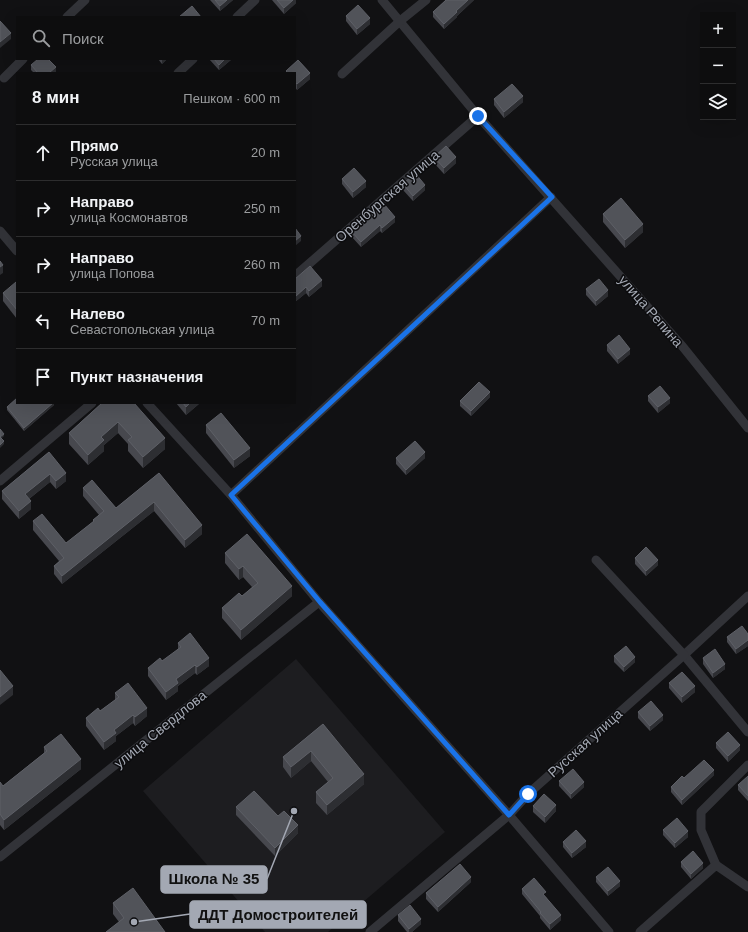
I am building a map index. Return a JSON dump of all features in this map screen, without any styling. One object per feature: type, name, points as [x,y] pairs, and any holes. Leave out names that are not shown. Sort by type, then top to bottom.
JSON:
[{"type":"street","points":[[68,16],[85,0]]},
{"type":"street","points":[[238,16],[255,0]]},
{"type":"street","name":"улица Репина","points":[[382,0],[478,116],[552,197],[683,347],[748,428]]},
{"type":"street","points":[[342,74],[400,21],[426,0]]},
{"type":"street","points":[[4,78],[22,60]]},
{"type":"street","points":[[179,72],[192,60]]},
{"type":"street","name":"Оренбургская улица","points":[[296,275],[478,116]]},
{"type":"street","points":[[231,495],[552,197]]},
{"type":"street","points":[[0,231],[16,250]]},
{"type":"street","points":[[0,481],[91,404]]},
{"type":"street","points":[[148,404],[231,495],[320,602],[509,815],[609,932]]},
{"type":"street","points":[[596,560],[684,655],[748,732]]},
{"type":"street","name":"Русская улица","points":[[370,932],[509,815],[528,794],[748,596]]},
{"type":"street","name":"улица Свердлова","points":[[0,857],[320,602]]},
{"type":"street","points":[[748,765],[701,812],[701,830],[716,865],[748,887]]},
{"type":"street","points":[[640,932],[716,865]]},
{"type":"shaded area","points":[[296,659],[445,832],[328,932],[265,932],[143,791]]},
{"type":"building","points":[[215,0],[227,0],[220,6]]},
{"type":"building","points":[[277,0],[293,0],[284,8]]},
{"type":"building","points":[[446,0],[468,0],[444,24],[433,12]]},
{"type":"building","points":[[358,5],[370,18],[357,29],[346,16]]},
{"type":"building","points":[[192,6],[200,16],[180,16]]},
{"type":"building","points":[[0,21],[11,33],[0,42]]},
{"type":"building","points":[[37,60],[49,60],[56,67],[50,72],[37,72],[31,65]]},
{"type":"building","points":[[215,60],[224,60],[219,65]]},
{"type":"building","points":[[298,60],[310,73],[297,84],[296,72],[286,71]]},
{"type":"building","points":[[512,84],[523,96],[504,112],[494,99]]},
{"type":"building","points":[[446,146],[456,157],[444,168],[434,157]]},
{"type":"building","points":[[354,168],[366,181],[353,192],[342,179]]},
{"type":"building","points":[[415,173],[425,185],[413,196],[403,184]]},
{"type":"building","points":[[621,198],[643,224],[625,240],[603,214]]},
{"type":"building","points":[[384,204],[395,217],[382,228],[380,225],[361,242],[351,231]]},
{"type":"building","points":[[296,229],[301,236],[296,240]]},
{"type":"building","points":[[310,266],[322,280],[309,291],[306,287],[296,296],[296,278]]},
{"type":"building","points":[[599,279],[608,290],[596,301],[586,289]]},
{"type":"building","points":[[16,282],[16,309],[3,293]]},
{"type":"building","points":[[619,335],[630,349],[618,359],[607,345]]},
{"type":"building","points":[[479,382],[490,392],[471,411],[460,401]]},
{"type":"building","points":[[660,386],[670,398],[658,407],[648,396]]},
{"type":"building","points":[[16,399],[16,404],[52,404],[24,428],[7,407]]},
{"type":"building","points":[[101,404],[135,404],[165,438],[143,457],[128,440],[132,437],[118,422],[101,437],[104,440],[88,455],[69,433]]},
{"type":"building","points":[[221,413],[250,448],[234,460],[206,425]]},
{"type":"building","points":[[0,429],[4,434],[0,437]]},
{"type":"building","points":[[0,437],[4,441],[0,445]]},
{"type":"building","points":[[415,441],[425,452],[406,470],[396,458]]},
{"type":"building","points":[[49,452],[66,473],[56,481],[50,474],[25,494],[31,501],[19,511],[2,491]]},
{"type":"building","points":[[159,473],[202,525],[185,540],[154,502],[62,576],[54,566],[64,558],[33,521],[42,514],[66,543],[94,521],[93,520],[104,511],[83,488],[92,480],[116,508]]},
{"type":"building","points":[[247,534],[292,586],[241,630],[222,608],[239,593],[242,596],[258,583],[243,566],[239,569],[225,553]]},
{"type":"building","points":[[646,547],[658,560],[646,571],[635,558]]},
{"type":"building","points":[[742,626],[748,634],[748,640],[736,649],[727,637]]},
{"type":"building","points":[[190,633],[209,658],[197,667],[195,665],[176,679],[178,683],[166,692],[148,668],[160,658],[162,661],[181,647],[178,643]]},
{"type":"building","points":[[626,646],[635,657],[624,667],[614,656]]},
{"type":"building","points":[[715,649],[725,664],[713,673],[703,658]]},
{"type":"building","points":[[0,670],[13,686],[0,697]]},
{"type":"building","points":[[682,672],[695,686],[682,697],[669,683]]},
{"type":"building","points":[[128,683],[147,708],[135,717],[133,715],[114,730],[116,733],[104,742],[86,718],[98,708],[100,711],[119,697],[115,693]]},
{"type":"building","points":[[651,701],[663,715],[650,726],[638,712]]},
{"type":"building","points":[[323,724],[364,774],[327,805],[316,792],[333,778],[311,751],[291,767],[283,757]]},
{"type":"building","points":[[728,732],[740,745],[728,756],[716,743]]},
{"type":"building","points":[[61,734],[81,759],[4,820],[0,814],[0,782],[3,786],[47,751],[44,747]]},
{"type":"building","points":[[704,760],[714,770],[682,800],[671,787],[682,776],[684,778]]},
{"type":"building","points":[[573,769],[584,782],[571,794],[559,781]]},
{"type":"building","points":[[748,776],[748,796],[738,785]]},
{"type":"building","points":[[254,791],[278,816],[284,811],[298,825],[275,848],[236,807]]},
{"type":"building","points":[[544,794],[556,805],[545,817],[533,806]]},
{"type":"building","points":[[677,818],[688,831],[675,843],[663,830]]},
{"type":"building","points":[[576,830],[586,841],[572,853],[563,842]]},
{"type":"building","points":[[693,851],[703,863],[691,874],[681,862]]},
{"type":"building","points":[[460,864],[471,877],[438,907],[426,893]]},
{"type":"building","points":[[608,867],[620,881],[608,891],[596,877]]},
{"type":"building","points":[[534,878],[546,892],[543,894],[561,915],[550,924],[522,889]]},
{"type":"building","points":[[133,888],[165,932],[106,932],[124,918],[113,903]]},
{"type":"building","points":[[410,905],[421,919],[409,929],[398,915]]},
{"type":"place","name":"Школа № 35","points":[[294,811]]},
{"type":"place","name":"ДДТ Домостроителей","points":[[134,922]]},
{"type":"route","points":[[478,116],[552,197],[231,495],[320,602],[509,815],[528,794]]}]
